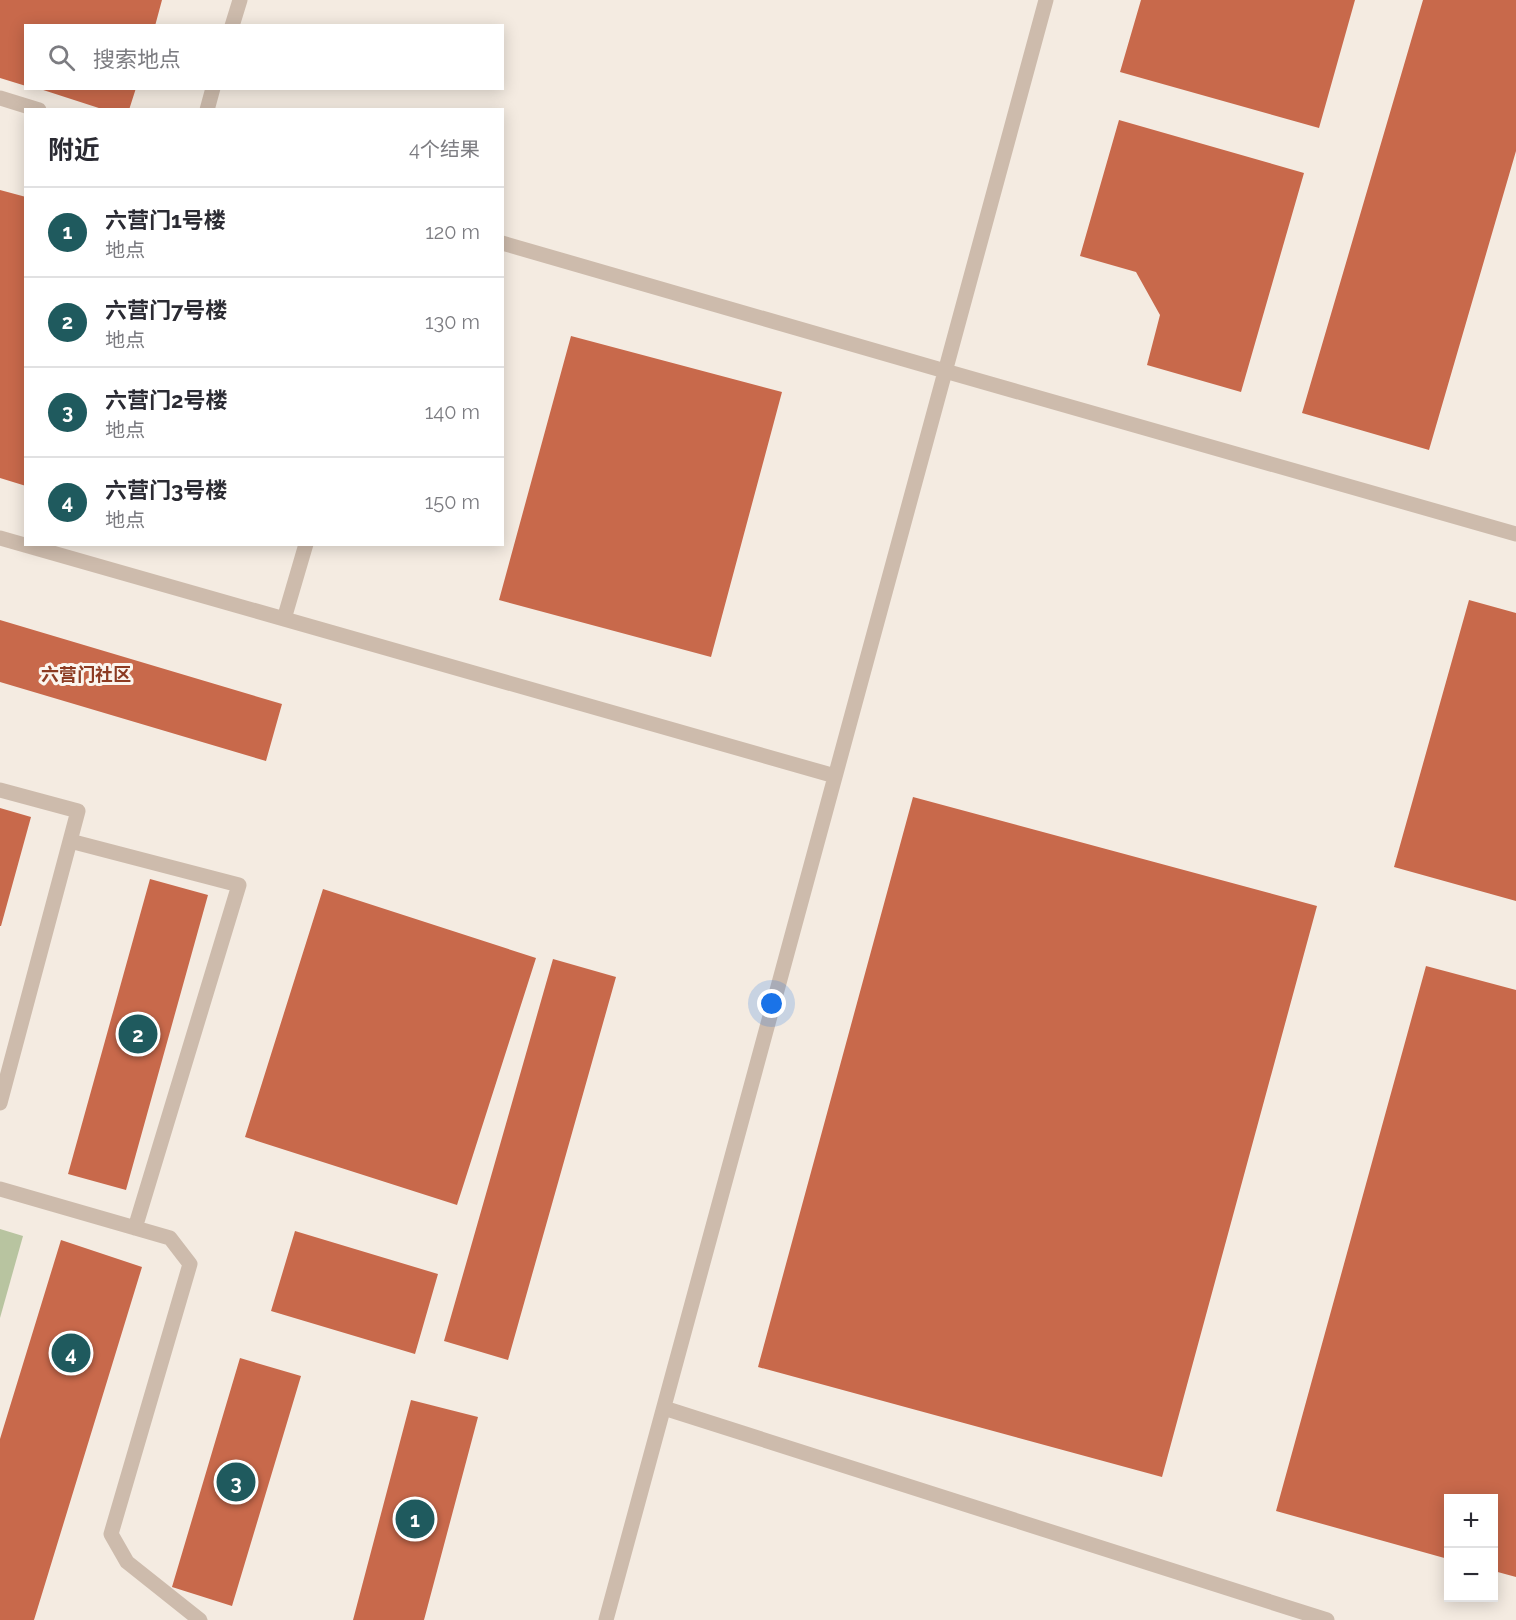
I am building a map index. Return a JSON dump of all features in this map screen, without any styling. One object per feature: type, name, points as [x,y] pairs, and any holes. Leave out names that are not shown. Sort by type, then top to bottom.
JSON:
[{"type":"street","points":[[233,24],[240,0]]},
{"type":"street","points":[[606,1620],[1046,0]]},
{"type":"street","points":[[208,108],[212,90]]},
{"type":"street","points":[[0,98],[32,108]]},
{"type":"street","points":[[504,244],[1516,534]]},
{"type":"street","points":[[0,538],[24,545]]},
{"type":"street","points":[[28,546],[835,776]]},
{"type":"street","points":[[284,619],[305,546]]},
{"type":"street","points":[[0,790],[78,811],[0,1103]]},
{"type":"street","points":[[70,841],[239,885],[135,1228]]},
{"type":"street","points":[[0,1190],[170,1238],[190,1264],[111,1534],[127,1562],[200,1620]]},
{"type":"street","points":[[664,1408],[1327,1620]]},
{"type":"green space","points":[[0,1229],[23,1236],[0,1318]]},
{"type":"building","points":[[0,0],[162,0],[156,24],[24,24],[24,85],[0,78]]},
{"type":"building","points":[[1141,0],[1355,0],[1319,128],[1120,72]]},
{"type":"building","points":[[1423,0],[1516,0],[1516,151],[1429,450],[1302,413]]},
{"type":"building","points":[[43,90],[135,90],[130,108],[99,108]]},
{"type":"building","points":[[1119,120],[1304,173],[1241,392],[1147,365],[1160,315],[1136,272],[1080,256]]},
{"type":"building","points":[[0,190],[24,196],[24,485],[0,478]]},
{"type":"building","points":[[571,336],[782,392],[711,657],[499,600]]},
{"type":"building","points":[[1469,600],[1516,613],[1516,901],[1394,867]]},
{"type":"building","points":[[0,620],[282,704],[266,761],[0,682]]},
{"type":"building","points":[[913,797],[1317,906],[1162,1477],[758,1367]]},
{"type":"building","points":[[0,808],[31,817],[1,926],[0,926]]},
{"type":"building","points":[[150,879],[208,895],[126,1190],[68,1174]]},
{"type":"building","points":[[323,889],[536,958],[457,1205],[245,1137]]},
{"type":"building","points":[[553,959],[616,977],[508,1360],[444,1341]]},
{"type":"building","points":[[1426,966],[1516,990],[1516,1577],[1498,1572],[1498,1494],[1444,1494],[1444,1558],[1276,1511]]},
{"type":"building","points":[[295,1231],[438,1274],[415,1354],[271,1311]]},
{"type":"building","points":[[61,1240],[142,1267],[34,1620],[0,1620],[0,1439]]},
{"type":"building","points":[[240,1358],[301,1376],[232,1606],[172,1587]]},
{"type":"building","points":[[411,1400],[478,1417],[424,1620],[353,1620]]},
{"type":"place","name":"六营门7号楼","points":[[138,1034]]},
{"type":"place","name":"六营门3号楼","points":[[71,1353]]},
{"type":"place","name":"六营门2号楼","points":[[236,1482]]},
{"type":"place","name":"六营门1号楼","points":[[415,1519]]},
{"type":"district","name":"六营门社区","points":[[86,674]]}]
